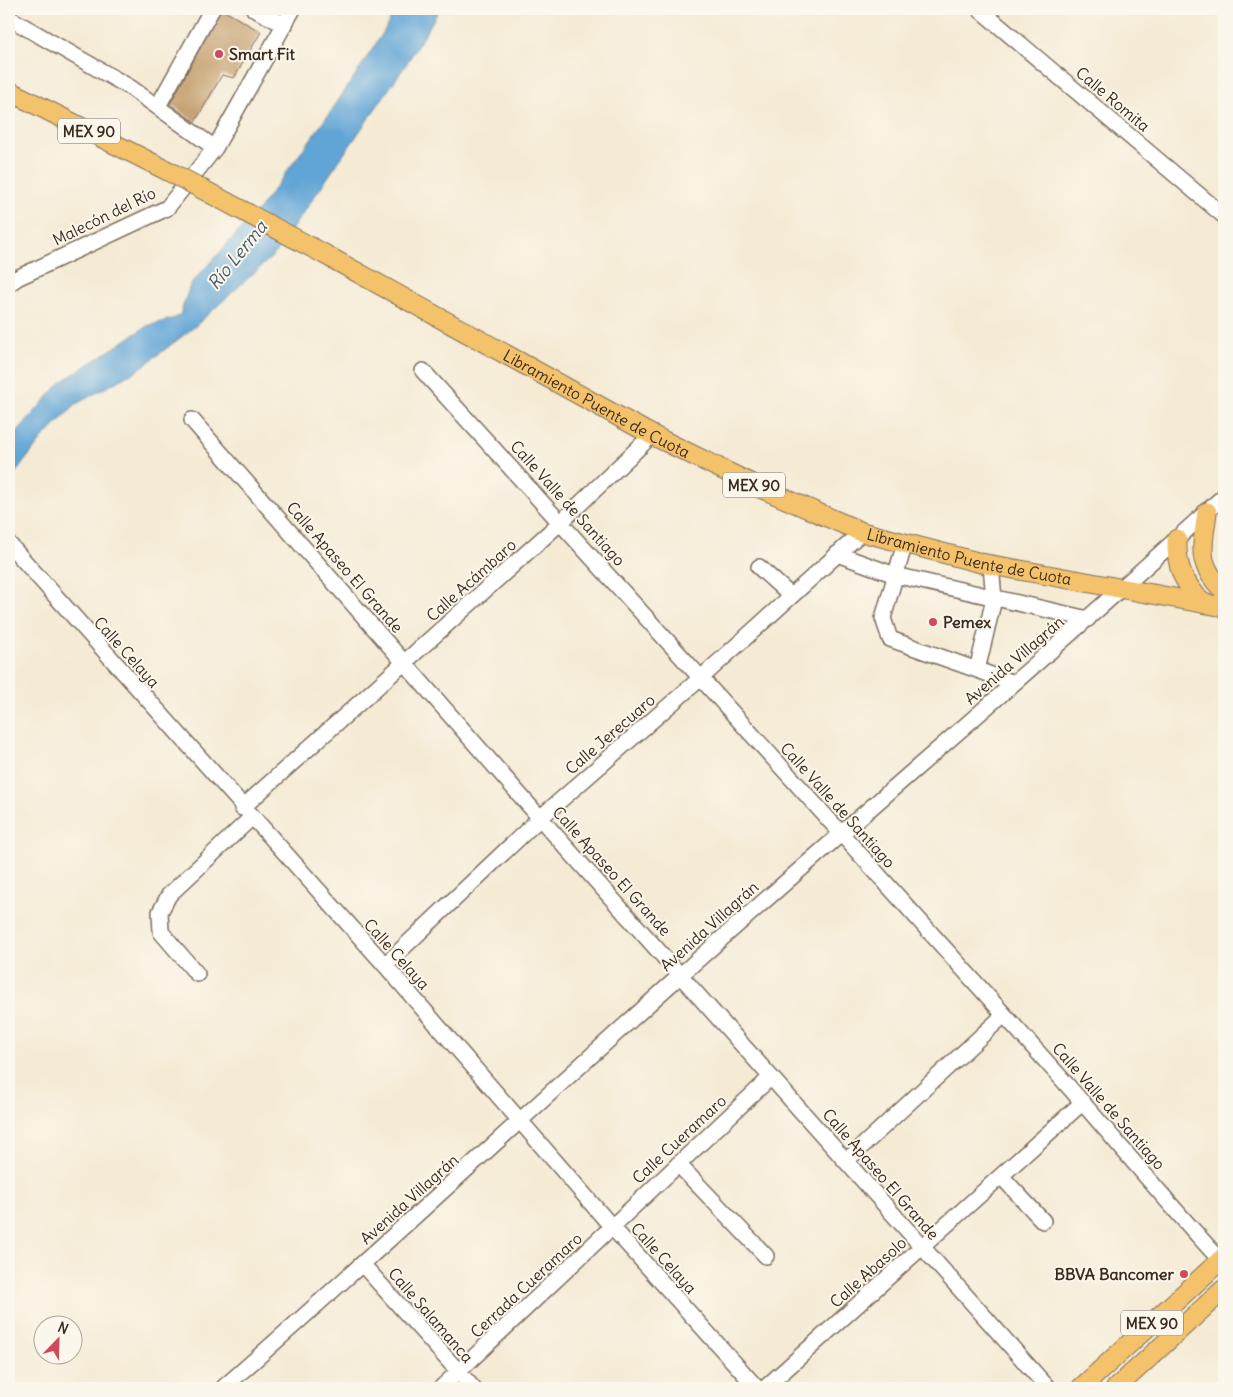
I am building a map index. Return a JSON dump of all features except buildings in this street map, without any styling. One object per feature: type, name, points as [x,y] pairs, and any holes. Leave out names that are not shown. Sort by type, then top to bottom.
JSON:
[{"type":"main road","name":"Libramiento Puente de Cuota","points":[[9,91],[170,172],[324,254],[652,435],[758,487],[862,532],[991,565],[1224,606]]},
{"type":"main road","points":[[1207,512],[1202,558],[1215,582],[1224,591]]},
{"type":"main road","points":[[1177,539],[1177,562],[1187,586],[1202,603]]},
{"type":"main road","name":"MEX 90","points":[[1081,1388],[1223,1261]]},
{"type":"main road","name":"MEX 90","points":[[1116,1388],[1224,1289]]},
{"type":"street","points":[[158,106],[212,9]]},
{"type":"street","points":[[256,9],[285,25]]},
{"type":"street","name":"Malecón del Río","points":[[9,284],[18,278],[167,208],[215,148],[293,9]]},
{"type":"street","name":"Calle Romita","points":[[979,9],[1224,216]]},
{"type":"street","points":[[9,18],[103,71],[158,106],[215,148]]},
{"type":"street","name":"Calle Valle de Santiago","points":[[424,371],[702,677],[840,834],[1083,1102],[1223,1261]]},
{"type":"street","name":"Calle Apaseo El Grande","points":[[192,420],[540,818],[682,974],[921,1247],[1048,1388]]},
{"type":"street","name":"Calle Acámbaro","points":[[197,974],[161,932],[160,912],[169,895],[247,813],[405,662],[562,522],[652,435]]},
{"type":"street","name":"Avenida Villagrán","points":[[223,1388],[363,1265],[682,974],[1088,619],[1224,496]]},
{"type":"street","name":"Calle Jerecuaro","points":[[385,965],[540,818],[702,677],[862,532]]},
{"type":"street","points":[[905,543],[883,618],[890,639],[1014,683]]},
{"type":"street","name":"Calle Celaya","points":[[9,544],[247,813],[385,965],[612,1227],[757,1388]]},
{"type":"street","points":[[837,554],[896,575],[994,599],[1088,619]]},
{"type":"street","points":[[977,670],[994,599],[991,565]]},
{"type":"street","points":[[759,567],[791,596]]},
{"type":"street","points":[[846,1161],[1004,1015]]},
{"type":"street","name":"Calle Cueramaro","points":[[612,1227],[771,1077]]},
{"type":"street","name":"Calle Abasolo","points":[[766,1388],[1083,1102]]},
{"type":"street","points":[[678,1164],[766,1256]]},
{"type":"street","points":[[1001,1176],[1042,1221]]},
{"type":"street","name":"Cerrada Cueramaro","points":[[440,1388],[612,1227]]},
{"type":"street","name":"Calle Salamanca","points":[[363,1265],[472,1388]]},
{"type":"water","name":"Río Lerma","points":[[396,9],[440,9],[407,63],[274,255],[193,328],[138,370],[76,404],[41,440],[9,481],[9,441],[60,383],[147,326],[180,315],[190,285],[260,208],[332,110],[383,33]]},
{"type":"place","name":"Smart Fit","points":[[219,54]]},
{"type":"place","name":"Pemex","points":[[933,622]]},
{"type":"place","name":"BBVA Bancomer","points":[[1184,1274]]}]
